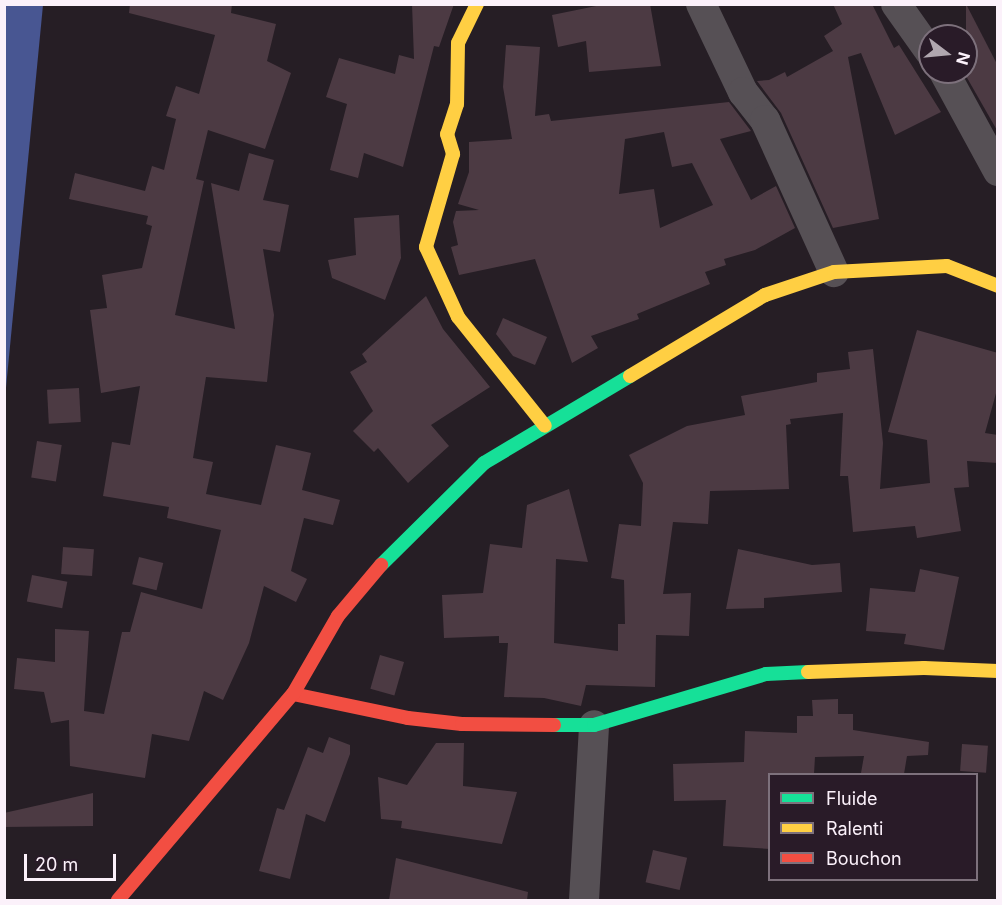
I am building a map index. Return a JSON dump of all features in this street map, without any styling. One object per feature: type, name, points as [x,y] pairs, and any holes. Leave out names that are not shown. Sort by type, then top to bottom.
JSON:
[{"type":"main road","points":[[477,4],[458,43],[457,104],[447,134],[453,154],[426,247],[458,317],[545,426]]},
{"type":"main road","points":[[118,900],[293,694],[338,616],[402,540],[484,464],[765,295],[834,272],[911,265],[947,266],[996,280]]},
{"type":"main road","points":[[293,694],[408,718],[462,724],[594,725],[766,674],[924,668],[998,671]]},
{"type":"street","points":[[701,4],[743,92],[765,120],[834,272]]},
{"type":"street","points":[[896,4],[918,35]]},
{"type":"street","points":[[951,84],[998,171]]},
{"type":"street","points":[[584,900],[594,725]]},
{"type":"water","points":[[4,5],[43,5],[5,398]]},
{"type":"building","points":[[130,4],[232,4],[231,13],[276,24],[267,61],[291,73],[265,149],[208,130],[196,179],[204,181],[175,315],[235,329],[211,183],[239,191],[249,153],[274,160],[263,200],[289,205],[280,252],[263,249],[274,315],[267,382],[206,377],[193,458],[213,462],[206,494],[261,505],[276,445],[311,453],[302,490],[340,500],[333,525],[304,518],[291,571],[307,579],[296,602],[264,586],[249,643],[223,700],[204,691],[189,741],[152,734],[145,778],[70,766],[69,720],[51,723],[44,692],[14,689],[17,658],[55,662],[55,629],[89,631],[84,711],[104,714],[122,632],[130,632],[141,592],[202,609],[221,530],[167,518],[169,507],[103,496],[112,442],[130,445],[140,386],[101,393],[90,310],[107,308],[102,275],[142,268],[152,226],[146,224],[148,216],[69,199],[75,173],[145,191],[152,166],[164,170],[176,119],[166,116],[176,86],[199,94],[215,35],[129,13]]},
{"type":"building","points":[[412,4],[454,4],[439,47],[434,46],[403,167],[364,153],[358,178],[330,170],[347,104],[326,97],[339,58],[395,74],[399,55],[414,59]]},
{"type":"building","points":[[606,4],[650,4],[661,66],[589,72],[586,41],[558,47],[552,15]]},
{"type":"building","points":[[833,4],[872,4],[894,48],[899,45],[918,75],[918,84],[923,84],[941,112],[895,135],[861,53],[848,57],[879,219],[833,228],[781,113],[757,81],[769,80],[785,72],[787,77],[833,51],[824,36],[842,24]]},
{"type":"building","points":[[966,4],[976,24],[966,24]]},
{"type":"building","points":[[978,27],[998,66],[998,132],[971,84],[978,84]]},
{"type":"building","points":[[506,45],[540,47],[535,116],[549,114],[551,121],[729,102],[751,131],[720,139],[751,200],[776,186],[795,228],[755,250],[724,259],[726,265],[705,272],[710,284],[637,314],[639,319],[591,336],[598,348],[572,363],[535,259],[459,275],[451,247],[458,245],[453,222],[456,211],[479,210],[458,204],[469,172],[469,142],[512,139],[503,87]],"holes":[[[664,132],[672,167],[692,163],[713,205],[660,228],[654,189],[619,194],[625,139]]]},
{"type":"building","points":[[399,215],[401,258],[385,300],[332,278],[328,260],[356,255],[354,218]]},
{"type":"building","points":[[426,296],[443,329],[490,387],[431,425],[449,446],[408,483],[378,448],[374,452],[353,431],[373,411],[350,372],[367,362],[362,354]]},
{"type":"building","points":[[503,318],[547,337],[535,365],[513,356],[496,334]]},
{"type":"building","points":[[917,330],[998,353],[998,386],[985,433],[998,435],[998,463],[967,461],[969,487],[954,488],[961,531],[917,538],[915,526],[853,532],[848,476],[840,476],[843,413],[790,419],[791,424],[786,425],[789,489],[710,491],[708,524],[673,522],[663,594],[691,593],[689,636],[656,635],[655,687],[586,685],[581,706],[544,698],[504,697],[508,643],[499,643],[499,636],[444,638],[442,595],[483,593],[490,544],[522,548],[527,505],[569,489],[588,562],[556,559],[554,643],[618,651],[618,624],[625,624],[624,580],[611,578],[619,524],[641,526],[643,483],[629,455],[687,426],[745,415],[741,396],[817,382],[817,373],[850,369],[848,352],[873,349],[883,443],[880,489],[930,483],[927,440],[888,432]]},
{"type":"building","points":[[79,388],[81,422],[49,424],[47,390]]},
{"type":"building","points":[[37,441],[62,445],[56,481],[31,478]]},
{"type":"building","points":[[63,547],[94,549],[92,576],[61,574]]},
{"type":"building","points":[[738,549],[812,565],[840,563],[842,592],[764,598],[764,608],[726,609]]},
{"type":"building","points":[[139,557],[163,563],[156,590],[132,584]]},
{"type":"building","points":[[920,569],[959,577],[944,650],[904,644],[906,634],[866,631],[870,588],[915,592]]},
{"type":"building","points":[[32,575],[67,582],[62,608],[27,602]]},
{"type":"building","points":[[380,655],[404,662],[394,696],[370,689]]},
{"type":"building","points":[[838,699],[838,714],[853,714],[853,730],[929,742],[928,755],[907,756],[904,773],[861,773],[864,756],[815,757],[814,773],[768,773],[768,849],[723,846],[726,800],[674,801],[673,764],[744,762],[745,731],[797,733],[797,716],[813,716],[812,700]]},
{"type":"building","points":[[329,737],[350,745],[350,754],[325,822],[306,814],[290,879],[259,871],[277,808],[284,810],[308,747],[323,753]]},
{"type":"building","points":[[436,743],[464,743],[463,786],[517,792],[502,844],[401,828],[402,821],[381,819],[378,777],[407,785]]},
{"type":"building","points":[[962,744],[988,746],[986,773],[960,771]]},
{"type":"building","points":[[93,793],[93,826],[4,827],[4,813]]},
{"type":"building","points":[[653,850],[687,858],[680,890],[646,882]]},
{"type":"building","points":[[396,858],[528,892],[527,900],[389,900]]},
{"type":"traffic: fast","points":[[381,565],[484,463],[630,376]]},
{"type":"traffic: fast","points":[[554,725],[594,725],[766,674],[808,672]]},
{"type":"traffic: slow","points":[[477,4],[458,43],[457,104],[447,134],[453,154],[426,247],[458,317],[545,426]]},
{"type":"traffic: slow","points":[[630,376],[765,295],[834,272],[947,266],[998,286]]},
{"type":"traffic: slow","points":[[808,672],[924,668],[998,671]]},
{"type":"traffic: jam","points":[[118,900],[293,694],[338,616],[381,565]]},
{"type":"traffic: jam","points":[[293,694],[408,718],[462,724],[554,725]]}]
